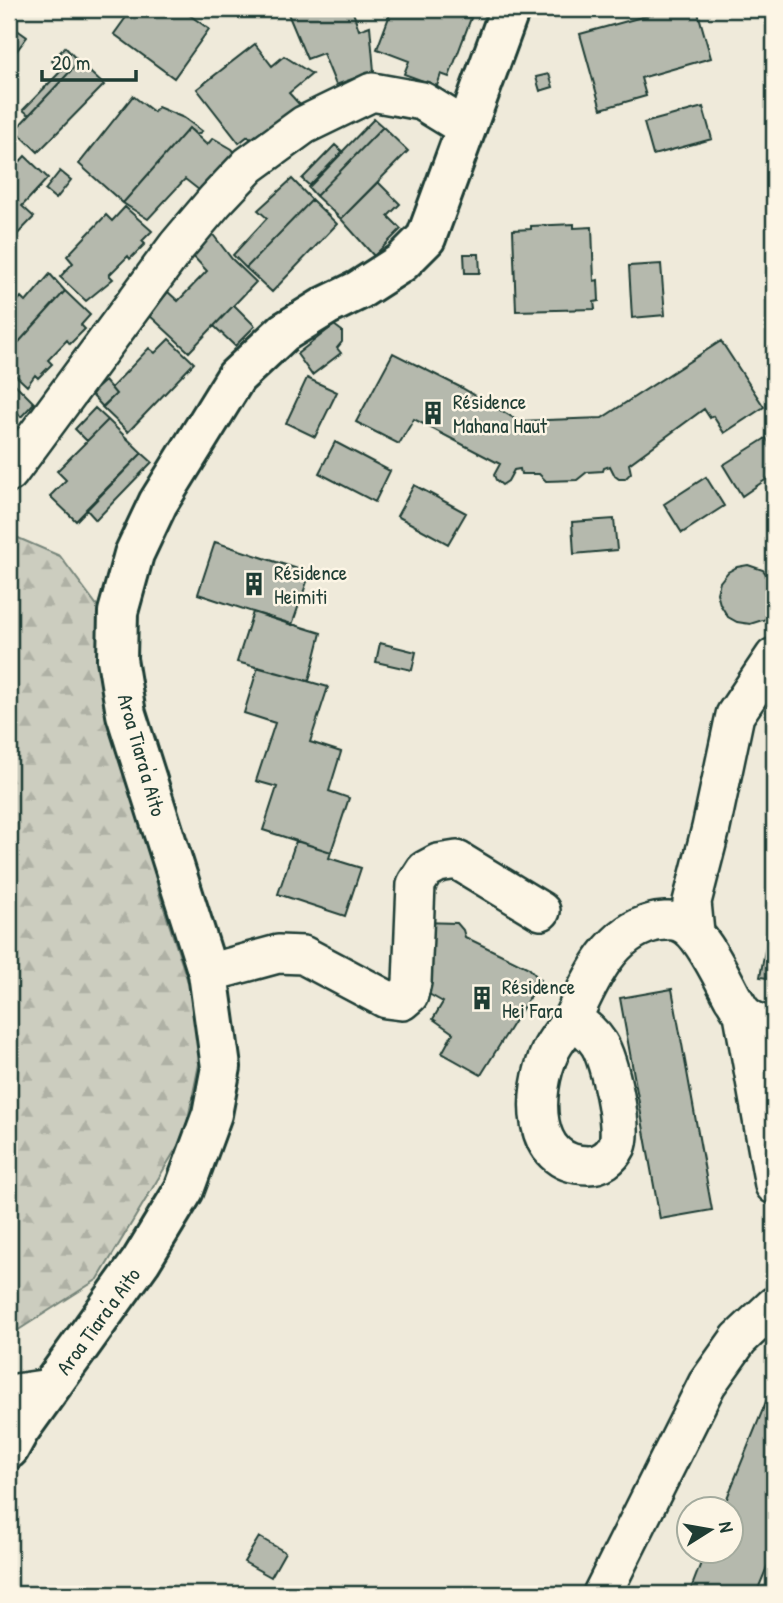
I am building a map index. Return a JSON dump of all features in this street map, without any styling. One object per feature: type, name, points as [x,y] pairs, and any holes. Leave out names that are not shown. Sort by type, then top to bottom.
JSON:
[{"type":"main road","name":"Aroa Tiara'a Aito","points":[[9,1449],[141,1261],[184,1190],[212,1114],[221,1067],[208,973],[126,714],[121,687],[117,659],[118,612],[134,555],[158,503],[236,377],[284,332],[401,263],[425,238],[510,9]]},
{"type":"street","points":[[9,473],[177,246],[249,165],[304,124],[372,92],[422,101],[466,128]]},
{"type":"street","points":[[695,933],[692,902],[735,715],[774,657]]},
{"type":"street","points":[[208,973],[278,954],[303,955],[386,999],[402,1002],[409,995],[412,982],[416,884],[425,870],[438,863],[457,860],[541,911]]},
{"type":"street","points":[[572,1018],[601,962],[629,932],[653,922],[678,922],[695,933],[758,1020],[774,1185]]},
{"type":"street","points":[[601,1594],[707,1384],[740,1339],[774,1306]]},
{"type":"street","points":[[9,1394],[50,1388]]},
{"type":"green space","points":[[9,534],[60,556],[98,607],[159,893],[205,1034],[185,1134],[98,1279],[9,1336]]},
{"type":"building","points":[[132,9],[181,9],[209,29],[174,78],[114,34]]},
{"type":"building","points":[[286,9],[352,9],[359,30],[370,26],[374,71],[336,85],[323,53],[307,59]]},
{"type":"building","points":[[392,9],[447,9],[471,18],[449,77],[441,74],[437,86],[404,74],[409,61],[377,49]]},
{"type":"building","points":[[671,9],[697,9],[711,58],[641,78],[646,96],[601,109],[580,34]]},
{"type":"building","points":[[13,27],[27,37],[9,61],[9,32]]},
{"type":"building","points":[[255,44],[272,66],[284,56],[312,74],[289,93],[300,105],[253,142],[248,136],[239,143],[197,89]]},
{"type":"building","points":[[65,47],[79,62],[29,115],[23,110],[62,70],[52,61]]},
{"type":"building","points":[[79,62],[104,85],[38,152],[15,130]]},
{"type":"building","points":[[549,74],[553,87],[540,91],[536,77]]},
{"type":"building","points":[[133,96],[154,112],[158,107],[184,118],[202,131],[197,135],[189,128],[123,203],[79,164]]},
{"type":"building","points":[[703,107],[712,139],[653,155],[644,123]]},
{"type":"building","points":[[374,119],[383,127],[316,196],[308,187]]},
{"type":"building","points":[[383,127],[408,151],[341,219],[316,196]]},
{"type":"building","points":[[189,128],[207,145],[213,138],[232,149],[239,157],[204,194],[185,179],[148,219],[123,203]]},
{"type":"building","points":[[335,145],[343,152],[310,186],[302,179]]},
{"type":"building","points":[[25,156],[48,178],[22,206],[34,217],[9,243],[9,174]]},
{"type":"building","points":[[60,171],[71,180],[56,199],[45,190]]},
{"type":"building","points":[[292,179],[312,200],[246,268],[233,255],[267,218],[258,210]]},
{"type":"building","points":[[378,182],[400,204],[388,216],[401,229],[374,256],[341,219]]},
{"type":"building","points":[[312,200],[337,224],[272,292],[246,268]]},
{"type":"building","points":[[125,207],[152,231],[142,241],[145,244],[109,275],[113,279],[86,301],[60,277],[73,263],[67,256],[106,215],[112,221]]},
{"type":"building","points":[[574,224],[574,228],[592,227],[594,281],[598,280],[599,301],[594,302],[595,309],[516,311],[513,230],[531,229],[531,226]]},
{"type":"building","points":[[211,232],[232,259],[256,282],[189,352],[148,314],[168,292],[178,301],[207,271],[191,254]]},
{"type":"building","points":[[464,254],[479,254],[480,273],[465,273]]},
{"type":"building","points":[[661,264],[665,315],[632,318],[629,266]]},
{"type":"building","points":[[50,274],[65,291],[9,353],[9,311],[21,297],[26,302]]},
{"type":"building","points":[[65,291],[90,315],[81,325],[85,329],[70,344],[67,340],[48,360],[52,364],[38,378],[35,375],[27,386],[9,369],[9,353]]},
{"type":"building","points":[[234,305],[255,326],[235,346],[214,326]]},
{"type":"building","points":[[334,325],[342,331],[342,342],[337,348],[341,353],[312,375],[297,354]]},
{"type":"building","points":[[169,339],[194,363],[128,432],[102,407],[116,394],[111,388],[149,348],[155,353]]},
{"type":"building","name":"Résidence Mahana Haut","points":[[721,341],[764,407],[724,433],[713,416],[710,418],[704,409],[629,464],[631,473],[625,479],[615,476],[610,466],[603,471],[587,472],[577,480],[546,481],[539,474],[521,474],[520,469],[514,470],[508,481],[502,485],[494,475],[500,464],[414,419],[399,444],[356,422],[393,353],[519,421],[602,418]]},
{"type":"building","points":[[9,378],[34,403],[21,417],[18,413],[9,422]]},
{"type":"building","points":[[307,378],[337,392],[315,437],[286,423]]},
{"type":"building","points":[[105,381],[116,394],[103,407],[91,394]]},
{"type":"building","points":[[95,408],[108,420],[87,441],[75,429]]},
{"type":"building","points":[[108,420],[142,453],[76,521],[50,496],[66,480],[57,471]]},
{"type":"building","points":[[766,438],[774,450],[774,474],[742,496],[723,465]]},
{"type":"building","points":[[335,442],[390,471],[375,502],[319,473]]},
{"type":"building","points":[[142,453],[152,462],[96,520],[86,509]]},
{"type":"building","points":[[706,477],[724,506],[682,533],[664,504]]},
{"type":"building","points":[[414,485],[466,513],[448,544],[397,516]]},
{"type":"building","points":[[614,519],[617,550],[574,554],[572,522]]},
{"type":"building","name":"Résidence Heimiti","points":[[215,542],[310,573],[292,625],[198,594]]},
{"type":"building","points":[[748,565],[763,570],[774,583],[773,611],[766,619],[750,624],[728,617],[717,593],[720,582],[728,572]]},
{"type":"building","points":[[253,612],[321,633],[309,681],[237,662]]},
{"type":"building","points":[[380,643],[416,652],[412,670],[376,662]]},
{"type":"building","points":[[258,667],[328,687],[310,742],[341,752],[329,791],[349,798],[331,852],[263,830],[277,787],[256,781],[275,723],[244,713]]},
{"type":"building","points":[[296,841],[331,852],[329,858],[361,868],[345,916],[278,894]]},
{"type":"building","points":[[774,903],[774,979],[760,977]]},
{"type":"building","name":"Résidence Hei Fara","points":[[421,922],[457,923],[465,937],[529,968],[540,980],[481,1075],[442,1053],[453,1033],[433,1019],[443,1002],[420,989]]},
{"type":"building","points":[[672,989],[712,1210],[660,1219],[620,998]]},
{"type":"building","points":[[774,1382],[774,1550],[756,1594],[689,1594],[701,1564],[744,1564],[744,1494],[729,1494]]},
{"type":"building","points":[[259,1537],[285,1552],[271,1577],[244,1562]]},
{"type":"place","name":"Résidence Mahana Haut","points":[[433,413]]},
{"type":"place","name":"Résidence Heimiti","points":[[254,584]]},
{"type":"place","name":"Résidence Hei Fara","points":[[482,998]]}]
